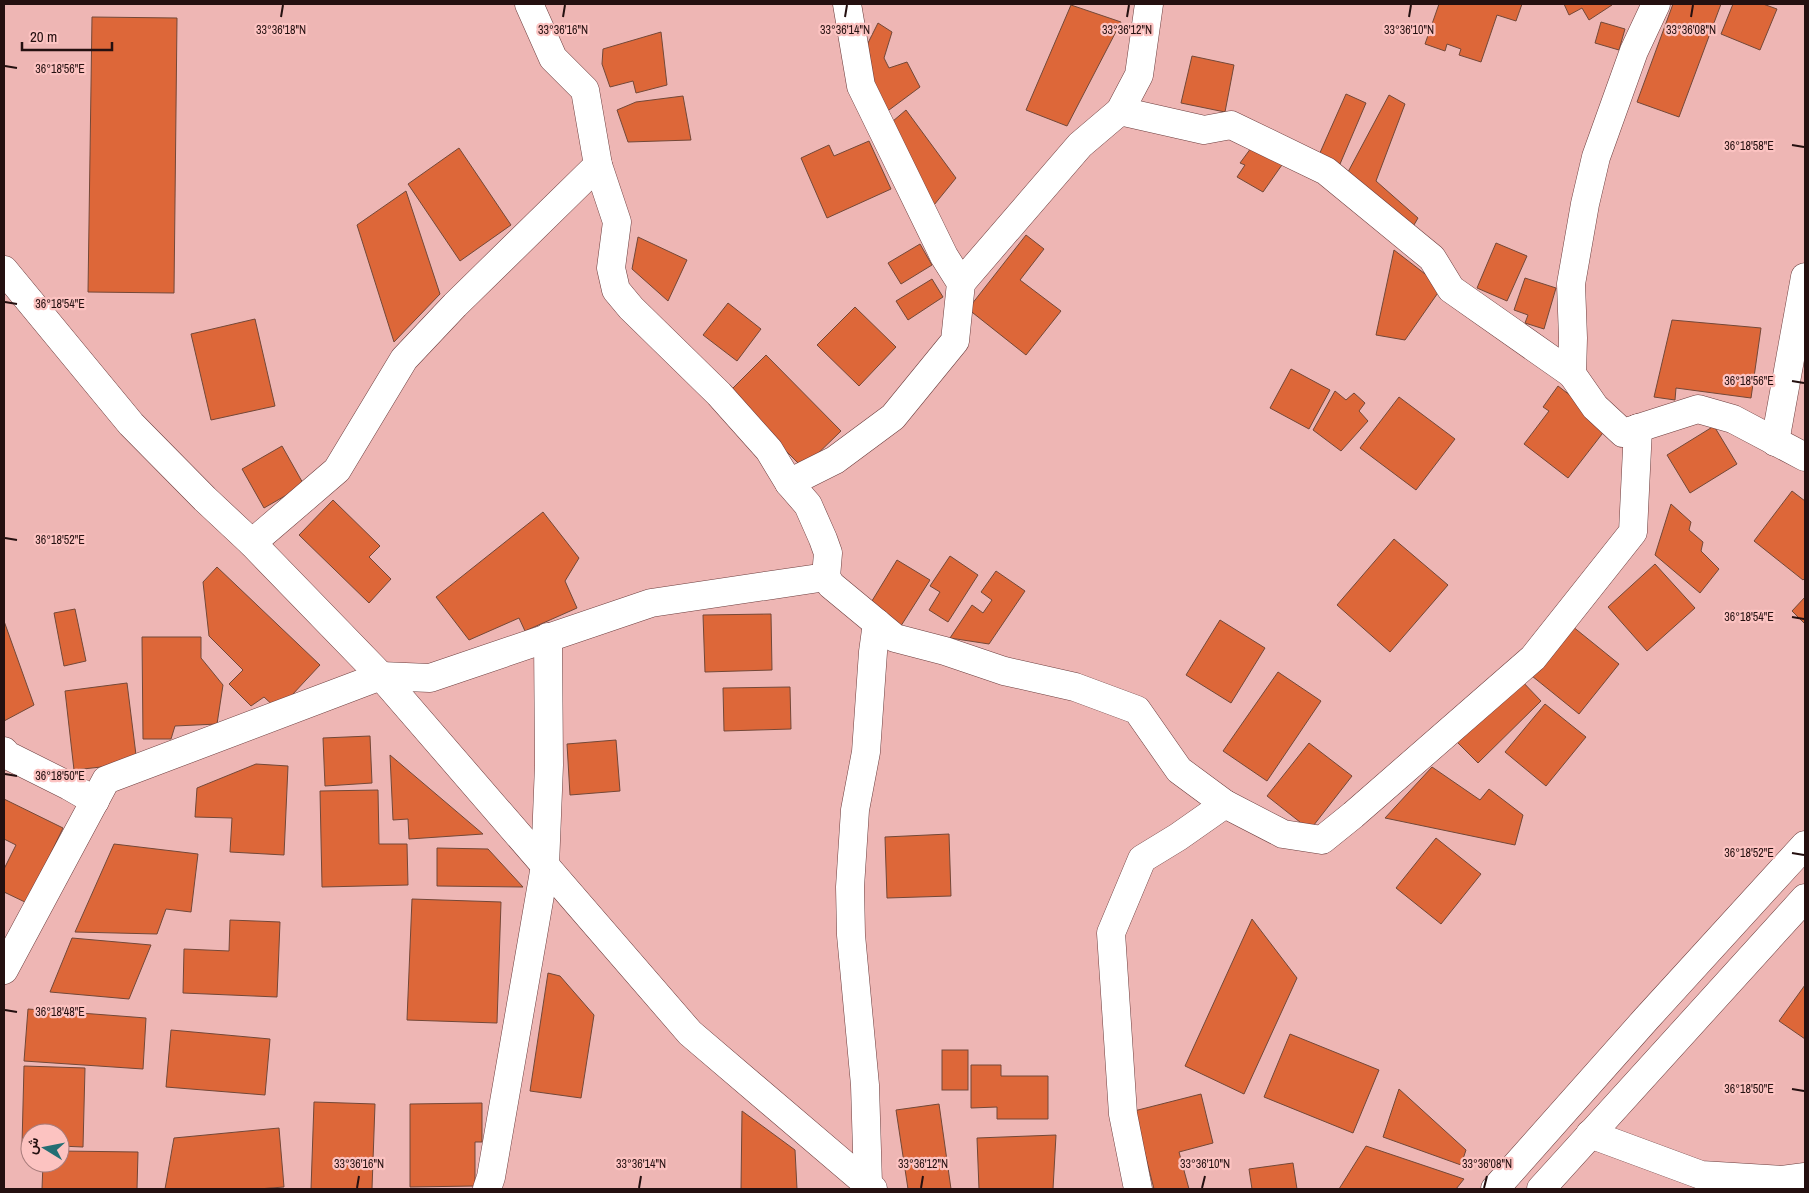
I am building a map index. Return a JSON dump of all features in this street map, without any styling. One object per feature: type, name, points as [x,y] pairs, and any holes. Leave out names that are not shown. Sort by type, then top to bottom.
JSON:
[{"type":"street","points":[[529,4],[553,58],[585,90],[598,165],[617,222],[610,268],[616,290],[651,328],[719,394],[769,450],[789,483],[808,505],[828,553],[826,577],[831,585],[895,638],[945,651],[1004,671],[1076,687],[1138,710],[1179,770],[1225,804],[1283,834],[1322,840],[1533,658],[1633,532],[1638,428]]},
{"type":"street","points":[[847,4],[861,86],[944,256],[961,283]]},
{"type":"street","points":[[789,483],[835,460],[893,417],[955,341],[961,283],[1080,145],[1120,111],[1139,75],[1149,4]]},
{"type":"street","points":[[1572,374],[1571,284],[1589,186],[1596,157],[1634,51],[1656,4]]},
{"type":"street","points":[[1120,111],[1204,130],[1232,124],[1326,171],[1432,258],[1451,289],[1572,374],[1595,407],[1623,433],[1698,409],[1733,419],[1805,457]]},
{"type":"street","points":[[252,543],[337,470],[404,359],[455,305],[598,165]]},
{"type":"street","points":[[4,270],[131,424],[205,499],[252,543],[381,676],[690,1033],[777,1109],[871,1186]]},
{"type":"street","points":[[1775,442],[1805,277]]},
{"type":"street","points":[[4,970],[106,780],[381,676],[430,678],[651,603],[826,577]]},
{"type":"street","points":[[871,1186],[865,1085],[851,935],[850,887],[855,810],[866,752],[872,652],[877,623]]},
{"type":"street","points":[[487,1189],[544,866],[549,766],[548,637]]},
{"type":"street","points":[[4,751],[7,755],[95,801]]},
{"type":"street","points":[[1138,1189],[1124,1114],[1111,933],[1142,859],[1178,837],[1225,804]]},
{"type":"street","points":[[1495,1189],[1646,1019],[1805,845]]},
{"type":"street","points":[[1541,1189],[1805,898]]},
{"type":"street","points":[[1590,1134],[1701,1175],[1782,1180],[1805,1177]]},
{"type":"building","points":[[1439,4],[1522,4],[1516,21],[1497,15],[1481,62],[1459,55],[1461,49],[1447,44],[1445,51],[1425,44]]},
{"type":"building","points":[[1564,4],[1612,5],[1589,20],[1582,8],[1569,15]]},
{"type":"building","points":[[1673,4],[1721,4],[1679,117],[1637,102]]},
{"type":"building","points":[[1733,4],[1763,4],[1777,9],[1760,50],[1721,34]]},
{"type":"building","points":[[1071,5],[1121,22],[1067,126],[1026,110]]},
{"type":"building","points":[[92,17],[177,18],[174,293],[88,292]]},
{"type":"building","points":[[1601,22],[1625,29],[1619,50],[1595,43]]},
{"type":"building","points":[[878,23],[892,32],[884,58],[889,68],[907,62],[920,87],[885,113],[864,51]]},
{"type":"building","points":[[661,32],[667,85],[636,93],[633,81],[610,87],[602,64],[603,49]]},
{"type":"building","points":[[1192,56],[1234,65],[1225,112],[1181,103]]},
{"type":"building","points":[[1346,94],[1366,103],[1340,164],[1319,155]]},
{"type":"building","points":[[1389,95],[1405,104],[1376,181],[1418,218],[1411,230],[1348,172]]},
{"type":"building","points":[[683,96],[691,140],[628,142],[617,110],[636,102]]},
{"type":"building","points":[[906,110],[956,178],[934,205],[886,127]]},
{"type":"building","points":[[869,141],[891,189],[827,218],[801,158],[829,145],[834,156]]},
{"type":"building","points":[[1254,144],[1284,162],[1263,192],[1237,177],[1245,165],[1240,163]]},
{"type":"building","points":[[459,148],[511,225],[460,261],[408,184]]},
{"type":"building","points":[[406,191],[440,294],[394,342],[357,225]]},
{"type":"building","points":[[1026,235],[1044,249],[1020,280],[1061,311],[1026,355],[968,309]]},
{"type":"building","points":[[638,237],[687,260],[668,301],[632,269]]},
{"type":"building","points":[[1496,243],[1527,256],[1507,301],[1477,288]]},
{"type":"building","points":[[920,244],[932,265],[901,284],[888,263]]},
{"type":"building","points":[[1394,250],[1442,287],[1405,340],[1376,335]]},
{"type":"building","points":[[1525,278],[1556,288],[1544,329],[1525,323],[1528,315],[1514,310]]},
{"type":"building","points":[[932,279],[943,297],[908,320],[896,301]]},
{"type":"building","points":[[728,303],[761,329],[737,361],[703,335]]},
{"type":"building","points":[[855,307],[896,347],[859,386],[817,345]]},
{"type":"building","points":[[255,319],[275,406],[211,420],[191,334]]},
{"type":"building","points":[[1672,320],[1761,328],[1751,398],[1676,388],[1675,400],[1654,397]]},
{"type":"building","points":[[766,355],[841,431],[803,468],[728,393]]},
{"type":"building","points":[[1291,369],[1330,390],[1309,429],[1270,408]]},
{"type":"building","points":[[1558,386],[1609,425],[1568,478],[1524,444],[1549,411],[1543,407]]},
{"type":"building","points":[[1335,391],[1346,400],[1354,393],[1365,403],[1359,411],[1368,421],[1341,451],[1313,430]]},
{"type":"building","points":[[1399,397],[1455,439],[1416,490],[1360,448]]},
{"type":"building","points":[[1714,426],[1737,464],[1690,493],[1667,455]]},
{"type":"building","points":[[282,446],[304,485],[264,508],[242,469]]},
{"type":"building","points":[[1792,491],[1805,501],[1805,578],[1803,580],[1754,541]]},
{"type":"building","points":[[333,500],[380,546],[369,557],[391,579],[369,603],[299,535]]},
{"type":"building","points":[[1671,504],[1691,522],[1689,530],[1703,542],[1701,551],[1719,569],[1700,593],[1655,555]]},
{"type":"building","points":[[543,512],[579,558],[565,581],[577,608],[525,631],[519,618],[469,640],[436,597]]},
{"type":"building","points":[[1394,539],[1448,585],[1390,652],[1337,605]]},
{"type":"building","points":[[950,556],[978,575],[948,622],[929,610],[940,592],[930,586]]},
{"type":"building","points":[[897,560],[930,580],[899,629],[867,609]]},
{"type":"building","points":[[1655,564],[1695,608],[1647,651],[1608,607]]},
{"type":"building","points":[[217,567],[320,665],[278,710],[264,697],[251,706],[229,684],[243,670],[209,636],[203,582]]},
{"type":"building","points":[[996,571],[1025,591],[989,644],[950,638],[972,605],[983,613],[992,600],[981,592]]},
{"type":"building","points":[[1805,597],[1805,624],[1792,611]]},
{"type":"building","points":[[75,609],[86,661],[64,666],[54,613]]},
{"type":"building","points":[[771,614],[772,670],[705,672],[703,615]]},
{"type":"building","points":[[1220,620],[1265,648],[1231,703],[1186,675]]},
{"type":"building","points":[[4,621],[34,705],[4,721]]},
{"type":"building","points":[[1572,626],[1619,664],[1579,714],[1532,676]]},
{"type":"building","points":[[142,637],[201,637],[201,658],[223,685],[217,724],[175,726],[171,739],[143,739]]},
{"type":"building","points":[[1278,672],[1321,701],[1267,781],[1223,751]]},
{"type":"building","points":[[1518,677],[1541,701],[1478,763],[1455,740]]},
{"type":"building","points":[[127,683],[137,763],[74,770],[65,691]]},
{"type":"building","points":[[790,687],[791,729],[724,731],[723,688]]},
{"type":"building","points":[[1545,704],[1586,737],[1546,786],[1505,752]]},
{"type":"building","points":[[370,736],[372,783],[325,786],[323,738]]},
{"type":"building","points":[[616,740],[620,791],[570,795],[567,744]]},
{"type":"building","points":[[1309,743],[1352,776],[1310,830],[1267,796]]},
{"type":"building","points":[[390,755],[483,834],[409,839],[408,819],[393,820]]},
{"type":"building","points":[[256,764],[288,766],[284,855],[230,852],[232,818],[195,817],[197,788]]},
{"type":"building","points":[[1432,767],[1480,800],[1489,789],[1523,815],[1515,845],[1385,818]]},
{"type":"building","points":[[378,790],[379,844],[407,844],[408,885],[322,887],[320,791]]},
{"type":"building","points":[[4,799],[63,828],[27,903],[4,892],[4,869],[16,845],[4,839]]},
{"type":"building","points":[[949,834],[951,896],[887,898],[885,837]]},
{"type":"building","points":[[1436,838],[1481,874],[1441,924],[1396,888]]},
{"type":"building","points":[[114,844],[198,854],[191,912],[166,909],[157,934],[75,932]]},
{"type":"building","points":[[437,848],[488,849],[523,887],[437,886]]},
{"type":"building","points":[[412,899],[501,902],[497,1023],[407,1020]]},
{"type":"building","points":[[1252,919],[1297,978],[1244,1094],[1185,1066]]},
{"type":"building","points":[[230,920],[280,922],[277,997],[183,993],[184,949],[229,951]]},
{"type":"building","points":[[72,938],[151,945],[129,999],[50,992]]},
{"type":"building","points":[[548,973],[560,976],[594,1015],[581,1098],[530,1091]]},
{"type":"building","points":[[1805,985],[1805,1039],[1779,1021]]},
{"type":"building","points":[[28,1009],[146,1018],[143,1069],[24,1061]]},
{"type":"building","points":[[171,1030],[270,1039],[265,1095],[166,1087]]},
{"type":"building","points":[[1290,1034],[1379,1070],[1353,1133],[1264,1097]]},
{"type":"building","points":[[942,1050],[968,1050],[968,1090],[942,1090]]},
{"type":"building","points":[[971,1065],[1001,1065],[1001,1076],[1048,1076],[1048,1119],[997,1119],[997,1107],[971,1108]]},
{"type":"building","points":[[24,1066],[85,1068],[83,1147],[70,1146],[70,1123],[23,1123]]},
{"type":"building","points":[[1399,1089],[1466,1150],[1461,1165],[1383,1137]]},
{"type":"building","points":[[1201,1094],[1213,1143],[1179,1152],[1189,1189],[1154,1189],[1134,1111]]},
{"type":"building","points":[[314,1102],[375,1104],[372,1189],[311,1189]]},
{"type":"building","points":[[482,1103],[482,1142],[475,1142],[475,1186],[410,1187],[410,1104]]},
{"type":"building","points":[[939,1104],[951,1189],[908,1189],[896,1110]]},
{"type":"building","points":[[742,1111],[795,1150],[797,1189],[741,1189]]},
{"type":"building","points":[[279,1128],[284,1187],[258,1189],[165,1189],[174,1138]]},
{"type":"building","points":[[1056,1135],[1053,1189],[979,1189],[977,1138]]},
{"type":"building","points":[[1366,1146],[1464,1179],[1456,1189],[1339,1189]]},
{"type":"building","points":[[70,1151],[138,1152],[137,1189],[42,1189],[43,1173],[70,1173]]},
{"type":"building","points":[[1293,1163],[1297,1189],[1252,1189],[1249,1169]]}]
